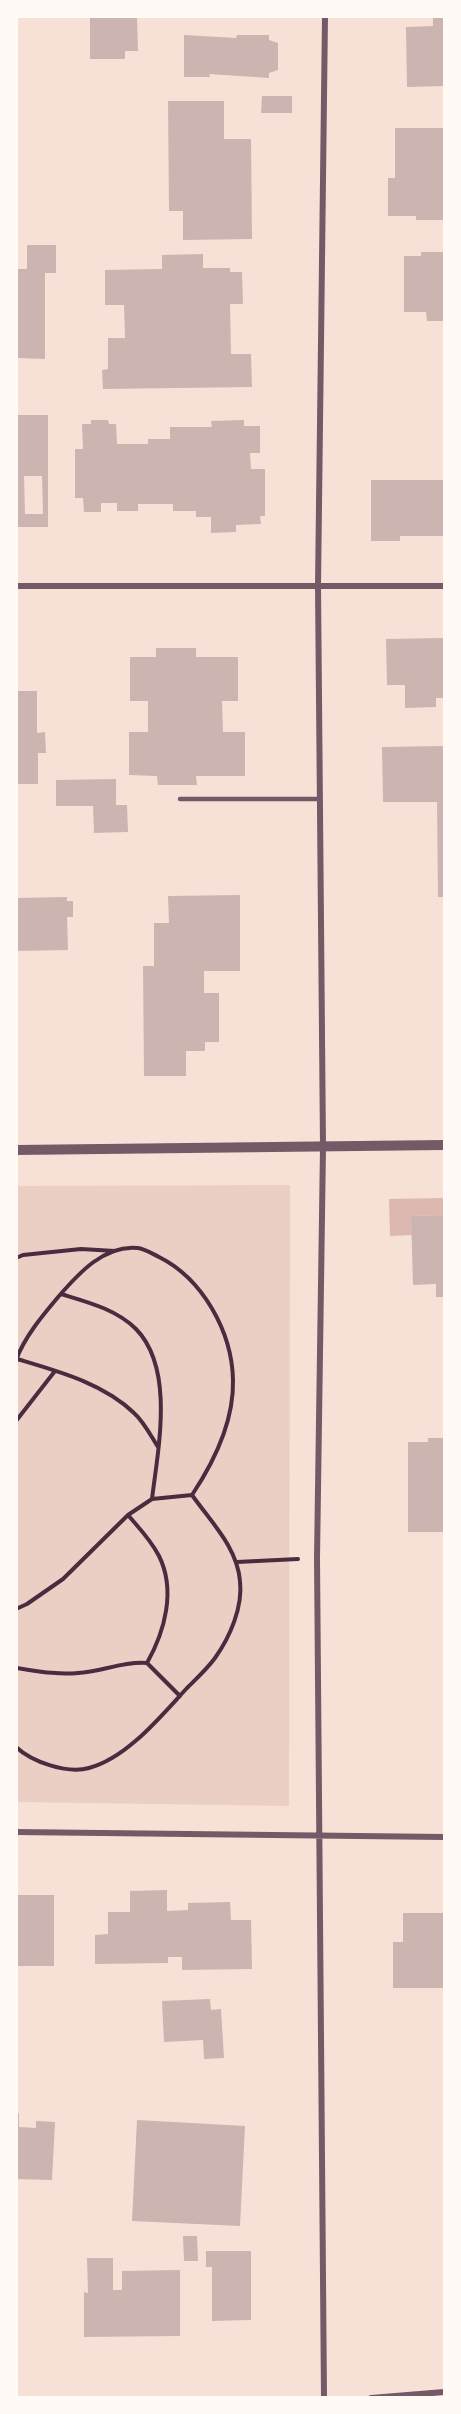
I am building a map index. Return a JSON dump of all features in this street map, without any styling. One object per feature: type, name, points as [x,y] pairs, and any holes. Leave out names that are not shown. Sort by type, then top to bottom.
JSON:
[{"type":"street","points":[[324,2397],[317,1558],[323,1147],[318,586],[325,16]]},
{"type":"street","points":[[16,586],[444,586]]},
{"type":"street","points":[[16,1150],[444,1146]]},
{"type":"street","points":[[16,1832],[444,1837]]},
{"type":"street","points":[[371,2397],[444,2392]]},
{"type":"lane","points":[[180,799],[320,799]]},
{"type":"path","points":[[16,1258],[23,1255],[81,1249],[116,1251],[138,1248],[172,1263],[202,1296],[215,1314],[226,1338],[232,1362],[233,1383],[224,1432],[214,1456],[192,1495]]},
{"type":"path","points":[[116,1251],[78,1273],[21,1347],[17,1359],[84,1382],[118,1399],[136,1414],[158,1448]]},
{"type":"path","points":[[61,1294],[117,1315],[136,1329],[155,1360],[159,1381],[160,1408],[152,1499]]},
{"type":"path","points":[[16,1422],[55,1371]]},
{"type":"path","points":[[16,1609],[63,1579],[128,1515],[152,1499],[192,1495]]},
{"type":"path","points":[[16,1747],[26,1756],[66,1769],[88,1769],[110,1759],[150,1729],[215,1658],[239,1607],[241,1584],[237,1562],[224,1537],[192,1495]]},
{"type":"path","points":[[128,1515],[150,1540],[160,1557],[165,1577],[166,1614],[159,1641],[147,1663]]},
{"type":"path","points":[[237,1562],[317,1558]]},
{"type":"path","points":[[16,1668],[54,1674],[79,1674],[135,1662],[147,1663],[180,1696]]},
{"type":"shaded area","points":[[290,1185],[289,1806],[17,1802],[17,1186]]},
{"type":"shaded area","points":[[444,1198],[444,1215],[411,1216],[412,1235],[390,1236],[389,1199]]},
{"type":"building","points":[[90,16],[137,16],[138,51],[125,51],[125,59],[90,59]]},
{"type":"building","points":[[433,16],[444,16],[444,86],[407,87],[406,27],[433,26]]},
{"type":"building","points":[[184,35],[236,38],[237,35],[269,35],[269,40],[278,43],[278,70],[269,73],[269,78],[209,74],[210,77],[184,77]]},
{"type":"building","points":[[262,96],[292,96],[292,113],[261,113]]},
{"type":"building","points":[[168,101],[224,101],[224,139],[251,139],[252,239],[183,240],[183,211],[169,211]]},
{"type":"building","points":[[395,128],[444,128],[444,220],[416,220],[416,216],[388,216],[388,178],[395,178]]},
{"type":"building","points":[[27,245],[56,245],[56,273],[45,273],[45,359],[16,358],[16,269],[27,269]]},
{"type":"building","points":[[421,252],[444,252],[444,321],[427,321],[426,312],[404,312],[404,256],[421,256]]},
{"type":"building","points":[[203,254],[203,268],[230,268],[230,272],[242,272],[243,304],[230,304],[231,354],[251,354],[252,387],[103,389],[102,370],[108,369],[108,338],[125,338],[124,305],[105,305],[105,270],[162,269],[162,255]]},
{"type":"building","points":[[16,415],[48,415],[48,527],[16,527]],"holes":[[[24,476],[42,476],[43,514],[25,514]]]},
{"type":"building","points":[[91,420],[108,420],[109,424],[116,424],[117,444],[148,444],[148,439],[170,439],[170,427],[212,427],[211,421],[244,420],[244,426],[260,426],[260,453],[250,453],[251,469],[265,469],[265,516],[260,516],[261,524],[236,525],[236,532],[211,533],[211,517],[196,517],[196,511],[173,511],[173,504],[138,504],[138,511],[117,511],[117,503],[101,503],[101,512],[84,512],[83,498],[75,498],[75,449],[83,449],[82,424],[91,424]]},
{"type":"building","points":[[371,480],[444,480],[444,536],[400,536],[400,541],[371,541]]},
{"type":"building","points":[[444,638],[444,698],[436,698],[436,707],[405,708],[405,685],[387,685],[386,639]]},
{"type":"building","points":[[156,648],[196,648],[196,657],[238,657],[238,701],[222,701],[223,732],[245,732],[245,776],[196,776],[197,785],[158,785],[157,776],[129,775],[129,732],[148,732],[148,701],[130,701],[130,657],[156,657]]},
{"type":"building","points":[[16,691],[37,691],[37,733],[45,732],[46,753],[38,753],[38,784],[16,784]]},
{"type":"building","points":[[444,746],[444,897],[438,897],[437,802],[383,802],[382,747]]},
{"type":"building","points":[[116,779],[116,805],[127,805],[128,832],[94,833],[93,806],[56,806],[56,780]]},
{"type":"building","points":[[240,895],[240,971],[204,971],[204,993],[219,993],[219,1042],[205,1042],[205,1051],[186,1051],[186,1076],[144,1076],[143,966],[154,966],[154,923],[169,923],[168,896]]},
{"type":"building","points":[[67,897],[67,901],[73,901],[73,917],[67,917],[68,950],[16,951],[16,898]]},
{"type":"building","points":[[444,1215],[444,1297],[436,1297],[436,1284],[413,1285],[411,1216]]},
{"type":"building","points":[[428,1438],[444,1438],[444,1532],[408,1532],[408,1442],[428,1442]]},
{"type":"building","points":[[167,1890],[167,1911],[188,1910],[188,1903],[230,1902],[231,1920],[251,1920],[252,1969],[182,1970],[182,1957],[168,1957],[168,1963],[95,1964],[95,1935],[108,1934],[108,1912],[130,1912],[130,1891]]},
{"type":"building","points":[[16,1895],[54,1895],[54,1966],[16,1966]]},
{"type":"building","points":[[403,1913],[444,1913],[444,1988],[393,1988],[393,1942],[403,1942]]},
{"type":"building","points":[[210,1999],[211,2010],[221,2009],[224,2058],[204,2059],[203,2040],[164,2042],[162,2001]]},
{"type":"building","points":[[16,2113],[19,2113],[19,2127],[36,2128],[36,2121],[55,2122],[52,2180],[16,2179]]},
{"type":"building","points":[[137,2120],[245,2126],[240,2226],[132,2221]]},
{"type":"building","points":[[183,2236],[197,2236],[198,2261],[184,2261]]},
{"type":"building","points":[[206,2251],[251,2251],[251,2320],[212,2321],[212,2267],[206,2267]]},
{"type":"building","points":[[87,2258],[113,2258],[113,2290],[122,2290],[122,2271],[180,2270],[180,2336],[84,2337],[84,2292],[88,2293]]}]
